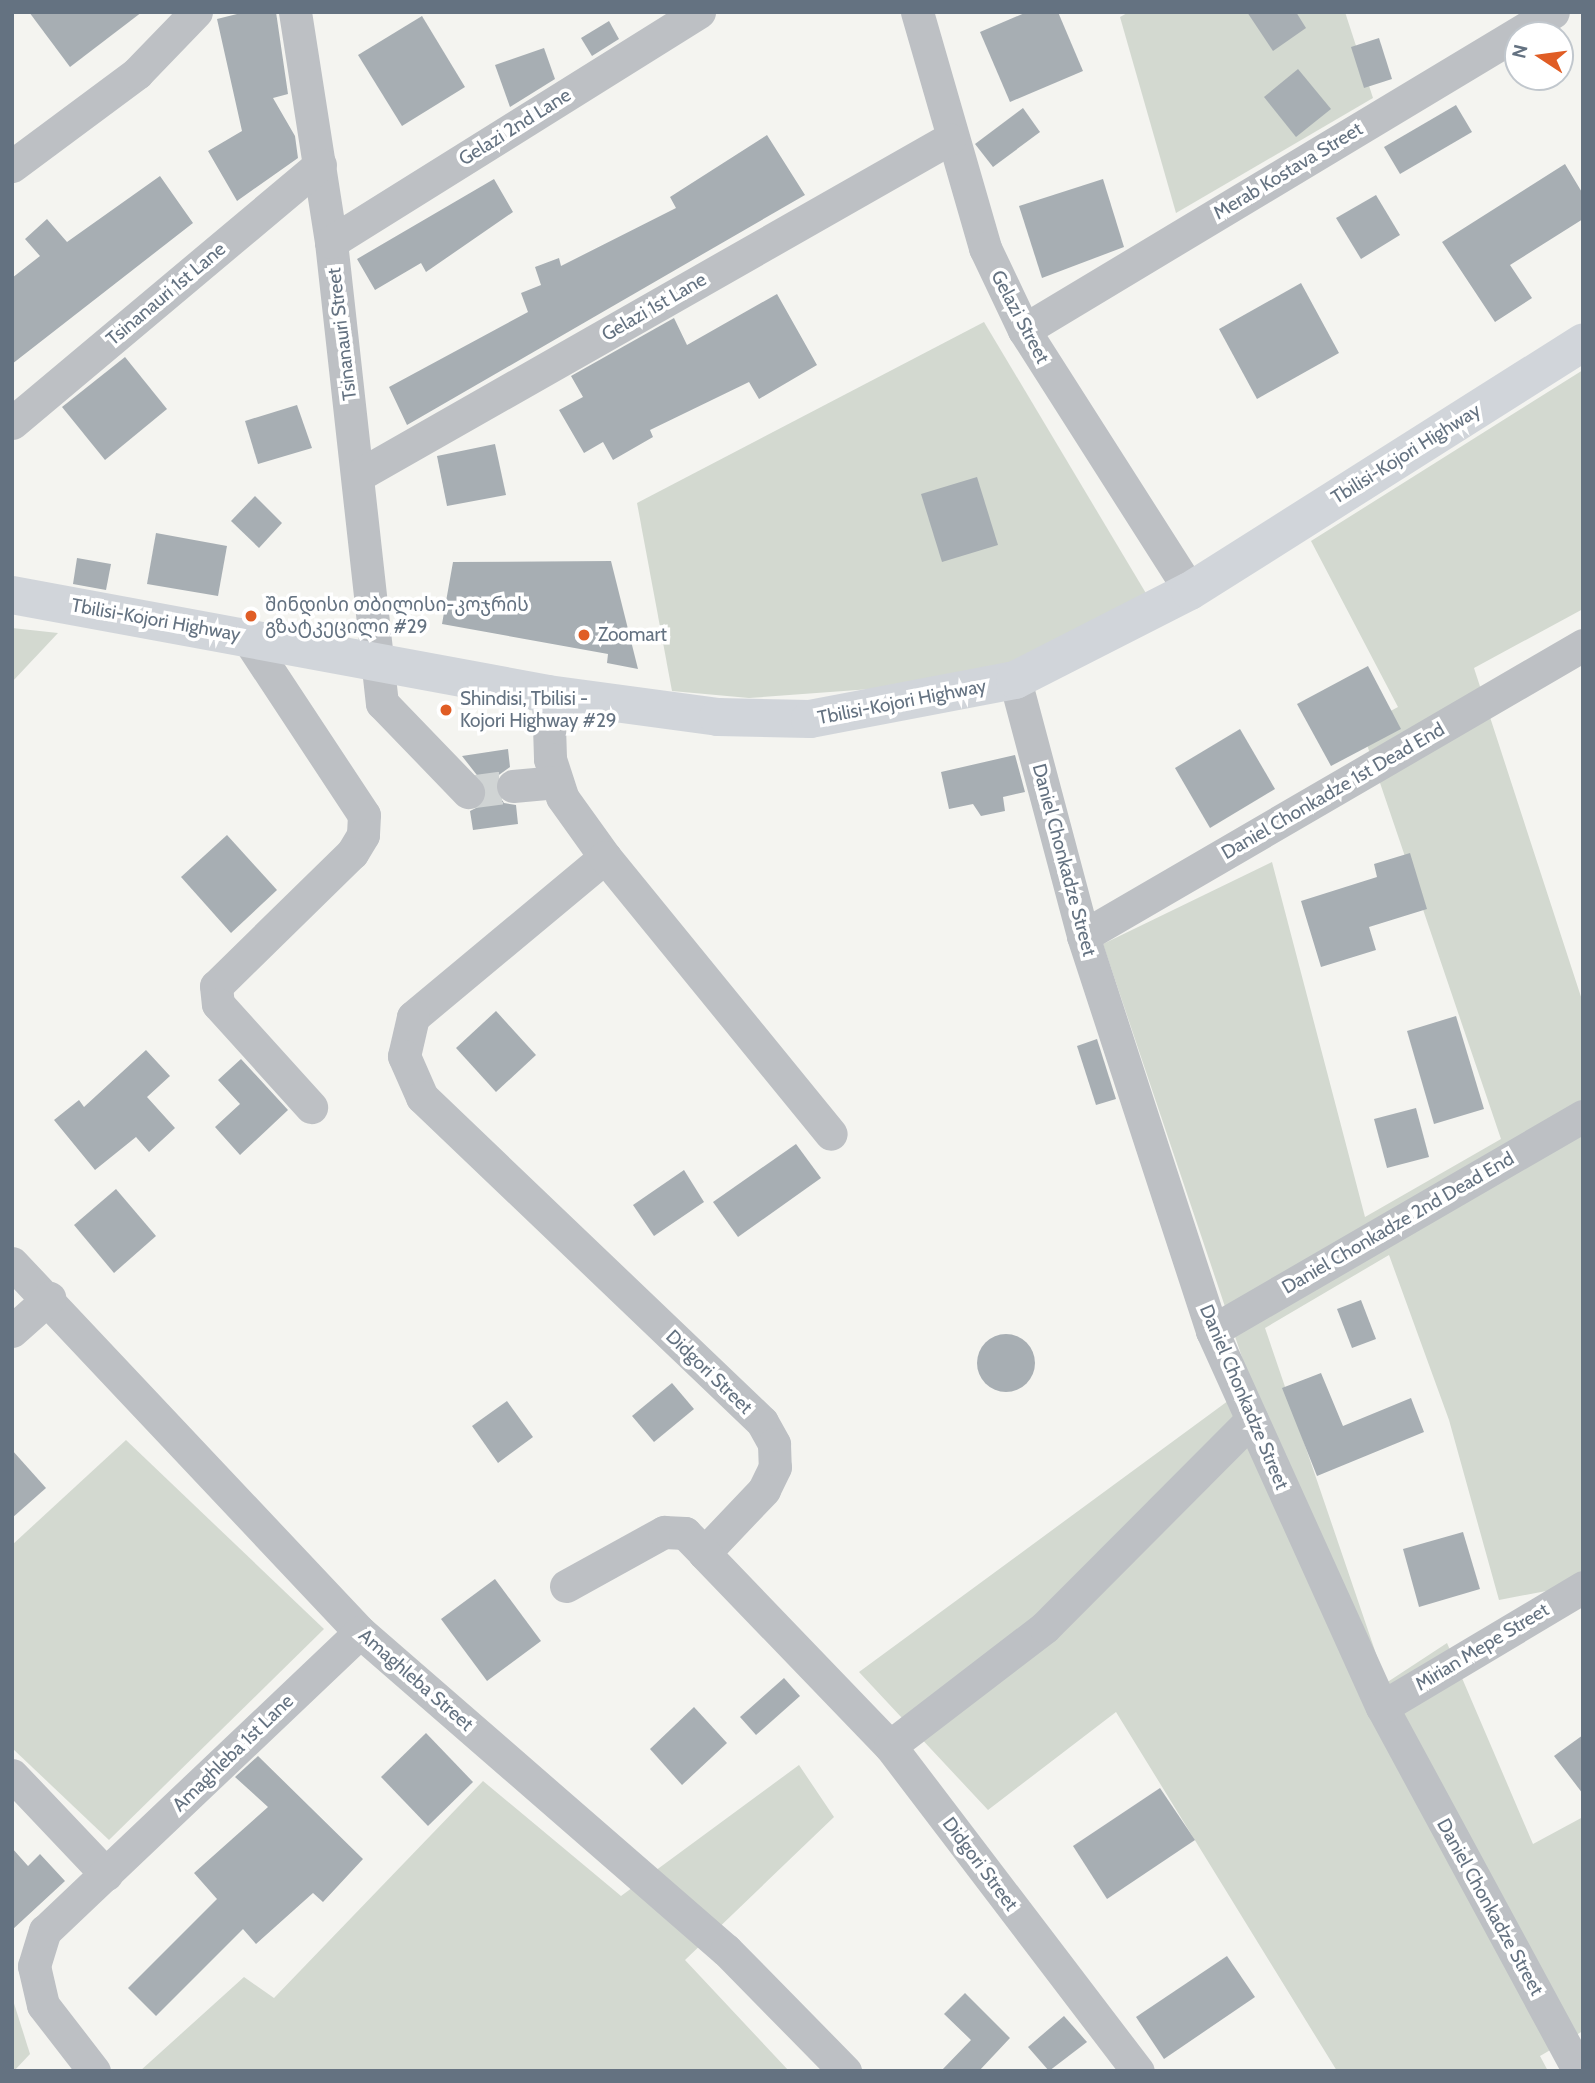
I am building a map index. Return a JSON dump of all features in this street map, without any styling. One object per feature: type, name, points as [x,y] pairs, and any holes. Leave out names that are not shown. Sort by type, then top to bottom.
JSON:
[{"type":"main road","name":"Tbilisi-Kojori Highway","points":[[12,595],[373,658],[548,694],[718,717],[810,719],[1015,680],[1190,591],[1583,343]]},
{"type":"street","points":[[12,166],[137,73],[196,12]]},
{"type":"street","name":"Tsinanauri Street","points":[[295,12],[331,242],[359,475],[373,658],[382,703],[467,792]]},
{"type":"street","name":"Gelazi 2nd Lane","points":[[331,242],[699,12]]},
{"type":"street","name":"Gelazi Street","points":[[917,12],[948,139],[985,248],[1024,330],[1190,591]]},
{"type":"street","name":"Merab Kostava Street","points":[[1024,330],[1553,12]]},
{"type":"street","name":"Gelazi 1st Lane","points":[[359,475],[948,139]]},
{"type":"street","name":"Tsinanauri 1st Lane","points":[[12,423],[320,165]]},
{"type":"street","points":[[246,636],[364,815],[363,835],[352,853],[216,986],[218,1004],[311,1107]]},
{"type":"street","name":"Daniel Chonkadze 1st Dead End","points":[[1083,936],[1583,645]]},
{"type":"street","name":"Daniel Chonkadze Street","points":[[1015,680],[1083,936],[1212,1331],[1382,1707],[1581,2071]]},
{"type":"street","points":[[548,694],[557,782],[605,857],[831,1134]]},
{"type":"street","points":[[513,786],[557,782]]},
{"type":"street","name":"Didgori Street","points":[[605,857],[413,1017],[404,1056],[422,1097],[762,1422],[774,1444],[775,1467],[764,1490],[704,1553],[890,1746],[1138,2071]]},
{"type":"street","name":"Daniel Chonkadze 2nd Dead End","points":[[1212,1331],[1583,1116]]},
{"type":"street","name":"Amaghleba Street","points":[[12,1263],[49,1298],[360,1632],[726,1950],[845,2071]]},
{"type":"street","points":[[12,1331],[49,1298]]},
{"type":"street","points":[[890,1746],[1045,1627],[1252,1419]]},
{"type":"street","points":[[566,1586],[664,1532],[685,1534],[704,1553]]},
{"type":"street","name":"Mirian Mepe Street","points":[[1382,1707],[1583,1587]]},
{"type":"street","name":"Amaghleba 1st Lane","points":[[94,2071],[43,2005],[34,1966],[45,1931],[360,1632]]},
{"type":"street","points":[[12,1775],[106,1874]]},
{"type":"shaded area","points":[[1129,12],[1345,12],[1373,98],[1176,213],[1120,17]]},
{"type":"shaded area","points":[[984,322],[1150,600],[1038,660],[898,687],[749,698],[672,691],[637,503]]},
{"type":"shaded area","points":[[1583,370],[1583,609],[1474,668],[1583,1003],[1583,1584],[1499,1600],[1449,1420],[1389,1255],[1265,1328],[1386,1683],[1447,1643],[1533,1844],[1583,1817],[1583,2031],[1540,2056],[1548,2071],[1337,2071],[1116,1712],[988,1810],[859,1672],[1251,1384],[1103,944],[1272,862],[1365,1217],[1501,1139],[1361,727],[1398,707],[1311,541]]},
{"type":"shaded area","points":[[12,628],[58,633],[12,682]]},
{"type":"shaded area","points":[[126,1440],[324,1629],[109,1840],[12,1748],[12,1545]]},
{"type":"shaded area","points":[[799,1765],[834,1817],[685,1960],[789,2071],[140,2071],[244,1977],[274,1998],[483,1781],[621,1896]]},
{"type":"shaded area","points":[[12,1997],[30,2054],[14,2071],[12,2071]]},
{"type":"building","points":[[29,12],[142,12],[70,67]]},
{"type":"building","points":[[245,12],[276,12],[288,94],[273,98],[295,136],[298,158],[237,201],[208,151],[242,131],[217,19]]},
{"type":"building","points":[[1027,12],[1058,12],[1083,71],[1010,102],[980,32]]},
{"type":"building","points":[[1247,12],[1296,12],[1306,28],[1273,51]]},
{"type":"building","points":[[422,16],[465,87],[402,126],[358,55]]},
{"type":"building","points":[[609,21],[619,39],[592,56],[581,38]]},
{"type":"building","points":[[1379,38],[1392,79],[1364,88],[1351,47]]},
{"type":"building","points":[[544,48],[555,79],[510,107],[495,65]]},
{"type":"building","points":[[1298,69],[1331,109],[1296,137],[1264,97]]},
{"type":"building","points":[[1456,105],[1472,132],[1400,174],[1384,147]]},
{"type":"building","points":[[1023,108],[1040,132],[993,167],[975,144]]},
{"type":"building","points":[[767,135],[805,195],[407,425],[389,387],[528,312],[521,293],[541,285],[535,267],[559,258],[561,266],[676,208],[670,197]]},
{"type":"building","points":[[1565,164],[1583,194],[1583,219],[1510,265],[1532,298],[1495,322],[1442,242]]},
{"type":"building","points":[[160,176],[193,223],[12,364],[12,278],[40,256],[25,239],[47,219],[67,242]]},
{"type":"building","points":[[494,179],[513,212],[426,272],[421,263],[375,290],[357,259]]},
{"type":"building","points":[[1103,179],[1124,247],[1042,278],[1019,206]]},
{"type":"building","points":[[1376,195],[1400,235],[1361,259],[1336,218]]},
{"type":"building","points":[[1301,283],[1339,353],[1257,399],[1219,329]]},
{"type":"building","points":[[777,294],[817,365],[759,399],[749,382],[650,430],[653,437],[613,460],[603,442],[584,453],[559,410],[583,397],[571,376],[674,318],[687,345]]},
{"type":"building","points":[[125,357],[167,409],[105,460],[62,407]]},
{"type":"building","points":[[297,405],[312,448],[258,464],[245,421]]},
{"type":"building","points":[[495,444],[506,495],[447,506],[437,456]]},
{"type":"building","points":[[977,477],[998,545],[942,562],[921,494]]},
{"type":"building","points":[[255,496],[282,523],[259,548],[231,521]]},
{"type":"building","points":[[156,533],[227,546],[218,596],[147,584]]},
{"type":"building","points":[[77,558],[111,564],[106,590],[73,584]]},
{"type":"building","points":[[611,561],[638,669],[607,663],[608,654],[442,624],[453,562]]},
{"type":"building","points":[[1368,666],[1401,729],[1331,766],[1297,704]]},
{"type":"building","points":[[1240,729],[1275,789],[1210,828],[1175,768]]},
{"type":"building","points":[[508,749],[510,767],[496,777],[494,788],[504,803],[516,805],[518,824],[473,830],[470,811],[482,805],[487,788],[462,756]]},
{"type":"building","points":[[1015,755],[1025,792],[1003,797],[1005,811],[981,816],[973,804],[949,809],[941,772]]},
{"type":"building","points":[[227,835],[277,890],[231,933],[181,877]]},
{"type":"building","points":[[1410,853],[1427,909],[1369,927],[1376,950],[1321,967],[1301,901],[1377,877],[1374,864]]},
{"type":"building","points":[[496,1011],[536,1055],[496,1092],[456,1048]]},
{"type":"building","points":[[1456,1016],[1484,1109],[1434,1124],[1407,1031]]},
{"type":"building","points":[[1097,1039],[1116,1099],[1096,1105],[1077,1046]]},
{"type":"building","points":[[146,1050],[170,1076],[147,1097],[175,1128],[149,1152],[136,1137],[95,1170],[54,1120],[79,1100],[84,1107]]},
{"type":"building","points":[[241,1059],[288,1110],[240,1155],[215,1127],[240,1104],[218,1080]]},
{"type":"building","points":[[1416,1108],[1429,1157],[1387,1168],[1374,1119]]},
{"type":"building","points":[[796,1144],[821,1178],[738,1237],[713,1202]]},
{"type":"building","points":[[684,1170],[704,1202],[654,1236],[633,1205]]},
{"type":"building","points":[[116,1189],[156,1236],[114,1273],[74,1225]]},
{"type":"building","points":[[1361,1300],[1376,1339],[1352,1348],[1337,1309]]},
{"type":"building","points":[[1006,1334],[1022,1339],[1030,1347],[1035,1363],[1030,1379],[1022,1387],[1006,1392],[990,1387],[982,1379],[977,1363],[982,1347],[990,1339]]},
{"type":"building","points":[[1321,1373],[1343,1426],[1411,1398],[1424,1432],[1317,1476],[1282,1388]]},
{"type":"building","points":[[672,1383],[694,1409],[654,1442],[632,1416]]},
{"type":"building","points":[[507,1401],[533,1437],[498,1463],[472,1426]]},
{"type":"building","points":[[12,1450],[46,1488],[12,1518]]},
{"type":"building","points":[[1463,1532],[1480,1589],[1419,1607],[1403,1549]]},
{"type":"building","points":[[495,1579],[541,1641],[487,1681],[441,1619]]},
{"type":"building","points":[[784,1678],[800,1696],[756,1735],[740,1717]]},
{"type":"building","points":[[694,1707],[727,1743],[682,1785],[650,1749]]},
{"type":"building","points":[[426,1733],[473,1782],[428,1826],[381,1777]]},
{"type":"building","points":[[1583,1735],[1583,1794],[1554,1756]]},
{"type":"building","points":[[258,1756],[363,1859],[323,1902],[313,1893],[256,1944],[243,1929],[156,2016],[128,1988],[217,1899],[194,1873],[268,1807],[235,1777]]},
{"type":"building","points":[[1160,1788],[1195,1840],[1107,1899],[1073,1846]]},
{"type":"building","points":[[12,1848],[28,1866],[40,1854],[65,1881],[12,1930]]},
{"type":"building","points":[[1227,1956],[1255,1997],[1164,2059],[1136,2017]]},
{"type":"building","points":[[965,1993],[1010,2038],[979,2071],[941,2071],[971,2040],[944,2014]]},
{"type":"building","points":[[1064,2016],[1087,2042],[1049,2071],[1028,2047]]},
{"type":"tunnel","points":[[468,792],[513,786]]},
{"type":"place","name":"შინდისი თბილისი-კოჯრის გზატკეცილი #29","points":[[251,616]]},
{"type":"place","name":"Zoomart","points":[[584,635]]},
{"type":"place","name":"Shindisi, Tbilisi - Kojori Highway #29","points":[[446,710]]}]
